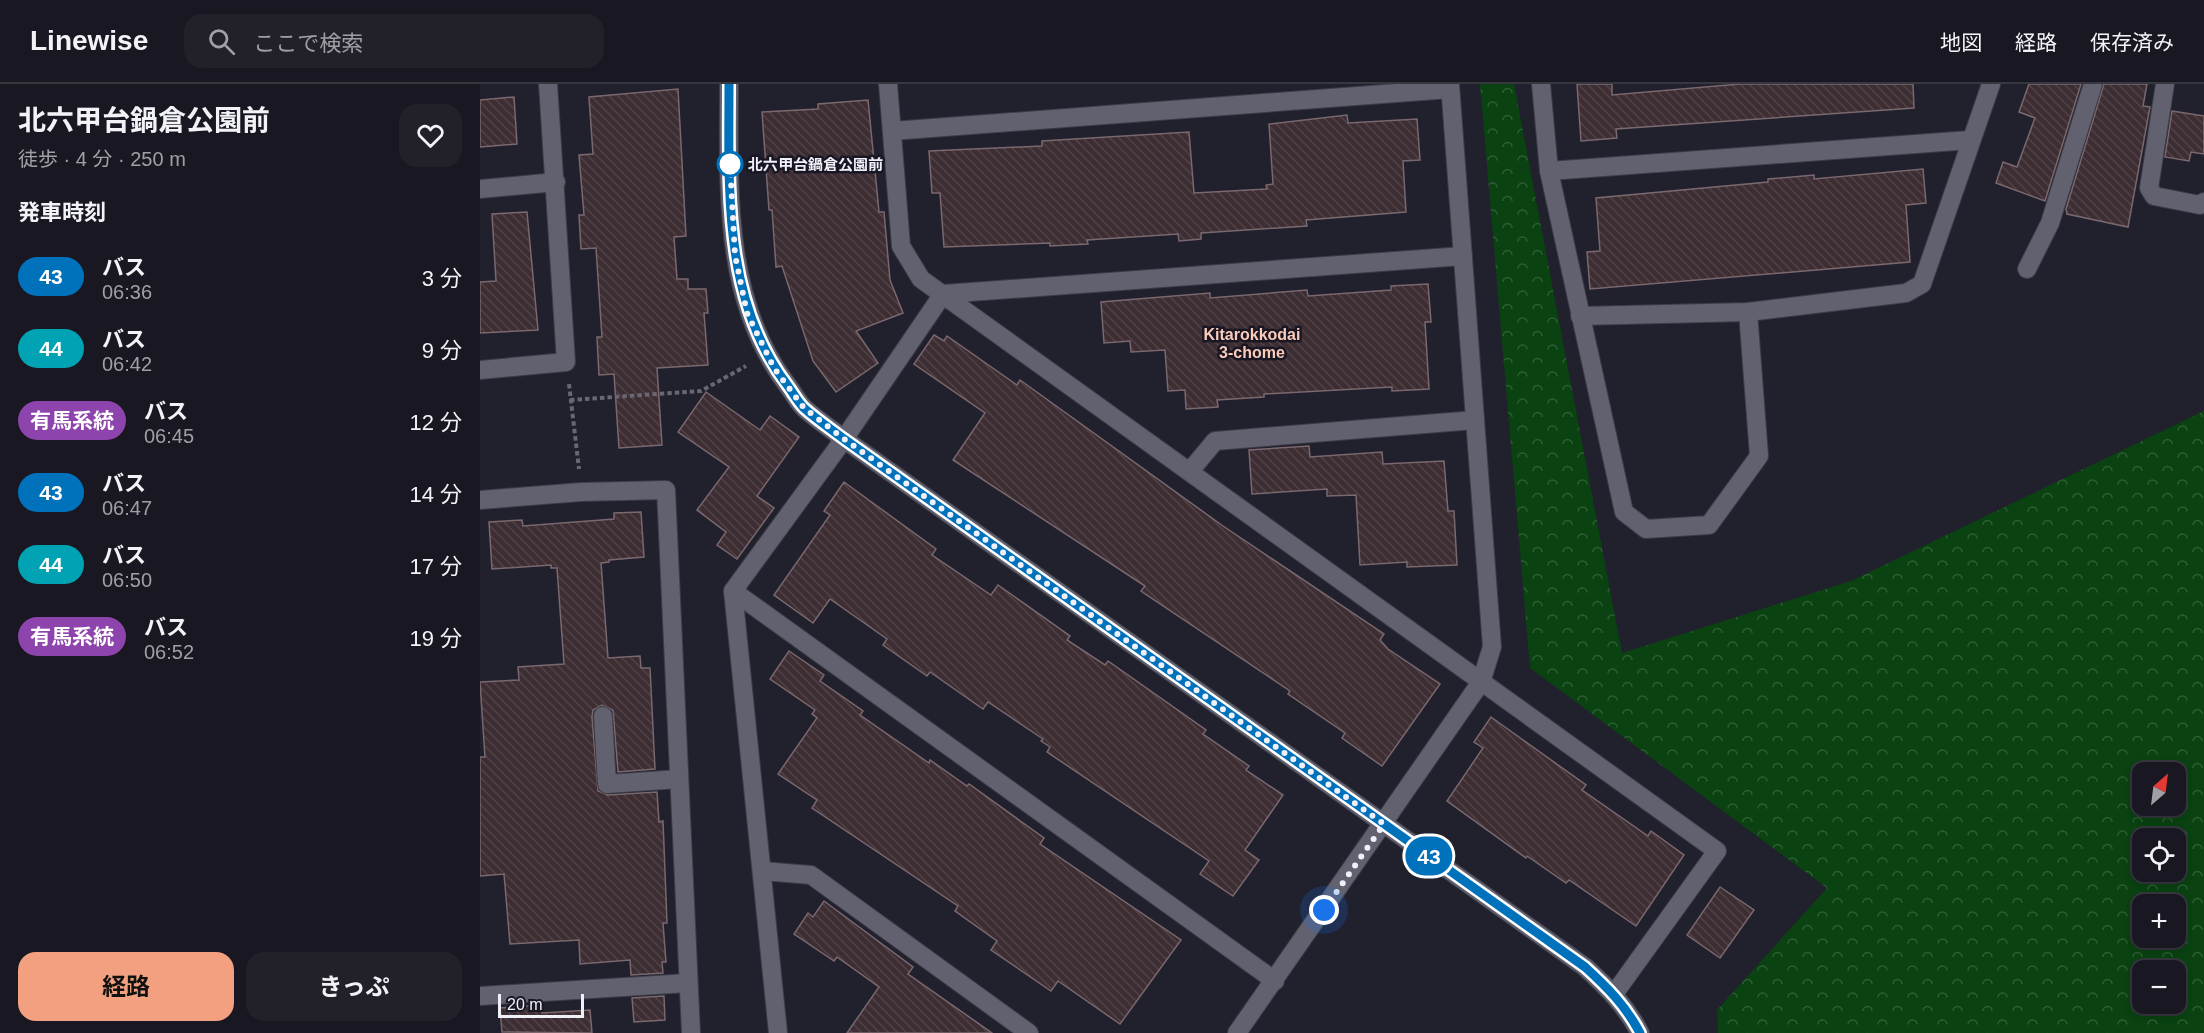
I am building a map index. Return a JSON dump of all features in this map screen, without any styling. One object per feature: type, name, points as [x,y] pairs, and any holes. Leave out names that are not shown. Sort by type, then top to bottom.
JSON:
[{"type":"street","points":[[480,370],[566,362],[548,84]]},
{"type":"street","points":[[729,84],[732,226],[735,255],[747,313],[774,368],[798,400],[844,439],[1585,967],[1614,994],[1631,1016],[1640,1033]]},
{"type":"street","points":[[888,84],[901,246],[921,279],[1717,851],[1614,994]]},
{"type":"street","points":[[1541,84],[1549,171],[1624,512],[1646,529],[1709,525],[1759,456],[1748,312]]},
{"type":"street","points":[[1580,316],[1748,312],[1906,293],[1922,284],[1991,84]]},
{"type":"street","points":[[2027,269],[2050,223],[2093,84]]},
{"type":"street","points":[[2165,84],[2149,188],[2154,196],[2200,205],[2204,202]]},
{"type":"street","points":[[891,131],[1450,87],[1492,647],[1481,682],[1237,1033]]},
{"type":"street","points":[[1549,171],[1970,141]]},
{"type":"street","points":[[480,189],[556,182]]},
{"type":"street","points":[[942,294],[1463,256]]},
{"type":"street","points":[[778,1033],[734,591],[844,439],[942,294]]},
{"type":"street","points":[[1190,471],[1215,441],[1475,420]]},
{"type":"street","points":[[480,500],[581,492],[666,490],[691,1033]]},
{"type":"street","points":[[734,591],[1275,981]]},
{"type":"street","points":[[603,716],[607,784],[679,779]]},
{"type":"street","points":[[762,871],[811,874],[1029,1033]]},
{"type":"street","points":[[480,996],[688,983]]},
{"type":"path","points":[[566,362],[581,492]]},
{"type":"path","points":[[570,399],[701,390],[746,366]]},
{"type":"green space","points":[[1480,84],[1514,84],[1622,653],[1851,581],[2204,411],[2204,1033],[1718,1033],[1717,1010],[1827,888],[1530,668]]},
{"type":"building","points":[[1577,84],[1612,84],[1612,95],[1740,84],[1913,84],[1914,108],[1616,129],[1617,138],[1581,141]]},
{"type":"building","points":[[2029,84],[2081,84],[2045,201],[1996,183],[2003,162],[2017,167],[2035,118],[2019,112]]},
{"type":"building","points":[[2104,84],[2147,84],[2143,106],[2150,107],[2128,227],[2067,214],[2066,209]]},
{"type":"building","points":[[678,89],[686,236],[674,237],[677,279],[688,279],[688,289],[706,289],[708,313],[704,313],[708,365],[657,368],[662,445],[619,448],[614,374],[599,375],[597,337],[602,337],[596,248],[581,249],[579,215],[584,215],[579,155],[593,154],[589,97]]},
{"type":"building","points":[[514,97],[517,144],[480,147],[480,100]]},
{"type":"building","points":[[868,100],[879,212],[884,212],[890,280],[903,313],[856,331],[878,363],[836,392],[813,361],[782,266],[776,267],[772,210],[769,210],[762,112],[818,109],[818,104]]},
{"type":"building","points":[[2172,111],[2204,116],[2204,154],[2191,152],[2189,161],[2165,157]]},
{"type":"building","points":[[1347,115],[1348,123],[1417,119],[1420,160],[1403,161],[1406,212],[1306,220],[1307,226],[1201,233],[1201,239],[1179,241],[1178,234],[1087,240],[1088,244],[944,247],[940,193],[932,193],[929,151],[1042,146],[1042,141],[1189,132],[1194,193],[1267,189],[1266,185],[1273,184],[1269,124]]},
{"type":"building","points":[[1923,169],[1926,203],[1906,205],[1910,262],[1590,289],[1587,252],[1600,251],[1596,198],[1768,182],[1768,179],[1814,175],[1814,179]]},
{"type":"building","points":[[527,212],[538,330],[480,333],[480,282],[496,281],[492,214]]},
{"type":"building","points":[[1428,284],[1431,322],[1425,322],[1429,389],[1392,391],[1392,387],[1264,394],[1264,397],[1217,400],[1218,407],[1186,409],[1185,390],[1168,391],[1165,350],[1131,352],[1130,341],[1104,343],[1101,302],[1210,293],[1210,298],[1307,290],[1308,296],[1391,290],[1391,286]]},
{"type":"building","points":[[934,335],[944,341],[947,336],[1017,385],[1020,380],[1223,526],[1384,634],[1380,640],[1388,649],[1440,684],[1382,766],[1342,738],[1345,733],[1288,694],[1290,691],[1141,591],[1145,586],[953,460],[985,413],[914,364]]},
{"type":"building","points":[[706,392],[760,430],[770,416],[799,437],[757,496],[774,508],[737,559],[717,545],[726,532],[697,510],[729,467],[678,432]]},
{"type":"building","points":[[1309,446],[1310,457],[1382,452],[1383,464],[1444,461],[1448,511],[1454,511],[1457,565],[1407,567],[1407,562],[1360,565],[1356,495],[1327,496],[1327,489],[1252,494],[1249,450]]},
{"type":"building","points":[[844,482],[936,549],[932,555],[991,595],[998,585],[1070,636],[1067,640],[1105,665],[1108,661],[1206,730],[1203,734],[1249,766],[1246,770],[1283,795],[1245,850],[1259,860],[1233,896],[1200,874],[1209,861],[1047,752],[1050,747],[1041,741],[1043,739],[988,702],[983,709],[930,672],[927,676],[883,645],[887,639],[830,599],[813,623],[774,595],[830,515],[824,511]]},
{"type":"building","points":[[641,512],[644,557],[609,560],[609,562],[601,563],[608,658],[640,656],[641,668],[650,668],[655,769],[618,772],[613,710],[602,705],[593,710],[592,717],[598,791],[608,795],[657,792],[659,822],[663,821],[667,923],[663,923],[666,962],[662,962],[663,973],[631,975],[630,960],[580,964],[579,940],[510,944],[504,874],[480,876],[480,757],[485,757],[480,682],[519,680],[518,667],[564,664],[557,568],[551,568],[551,565],[492,569],[489,522],[522,520],[523,526],[614,519],[614,513]]},
{"type":"building","points":[[789,651],[824,675],[820,681],[863,711],[860,715],[929,763],[930,760],[967,786],[969,784],[1044,838],[1040,844],[1181,940],[1120,1024],[1058,981],[1051,991],[991,950],[997,941],[955,911],[958,906],[812,808],[817,800],[778,774],[817,718],[812,714],[815,710],[770,679]]},
{"type":"building","points":[[1491,717],[1586,785],[1582,790],[1648,836],[1651,831],[1684,855],[1636,926],[1569,880],[1566,883],[1527,856],[1526,858],[1447,801],[1483,748],[1474,742]]},
{"type":"building","points":[[1720,887],[1754,910],[1720,958],[1687,935]]},
{"type":"building","points":[[824,901],[913,967],[908,974],[992,1033],[847,1033],[879,987],[837,957],[834,961],[794,934],[808,913],[813,917]]},
{"type":"building","points":[[664,996],[665,1020],[634,1022],[632,998]]},
{"type":"building","points":[[542,1005],[542,1013],[590,1010],[592,1033],[502,1032],[500,1008]]},
{"type":"bus line","name":"43","points":[[729,84],[731,216],[735,255],[747,313],[774,368],[804,408],[844,439],[1585,967],[1614,994],[1631,1016],[1640,1033]]},
{"type":"place","name":"北六甲台鍋倉公園前","points":[[730,164]]},
{"type":"district","name":"Kitarokkodai 3-chome","points":[[1252,343]]},
{"type":"route","points":[[730,164],[731,216],[735,255],[747,313],[774,368],[804,408],[844,439],[1384,824],[1324,910]]}]
